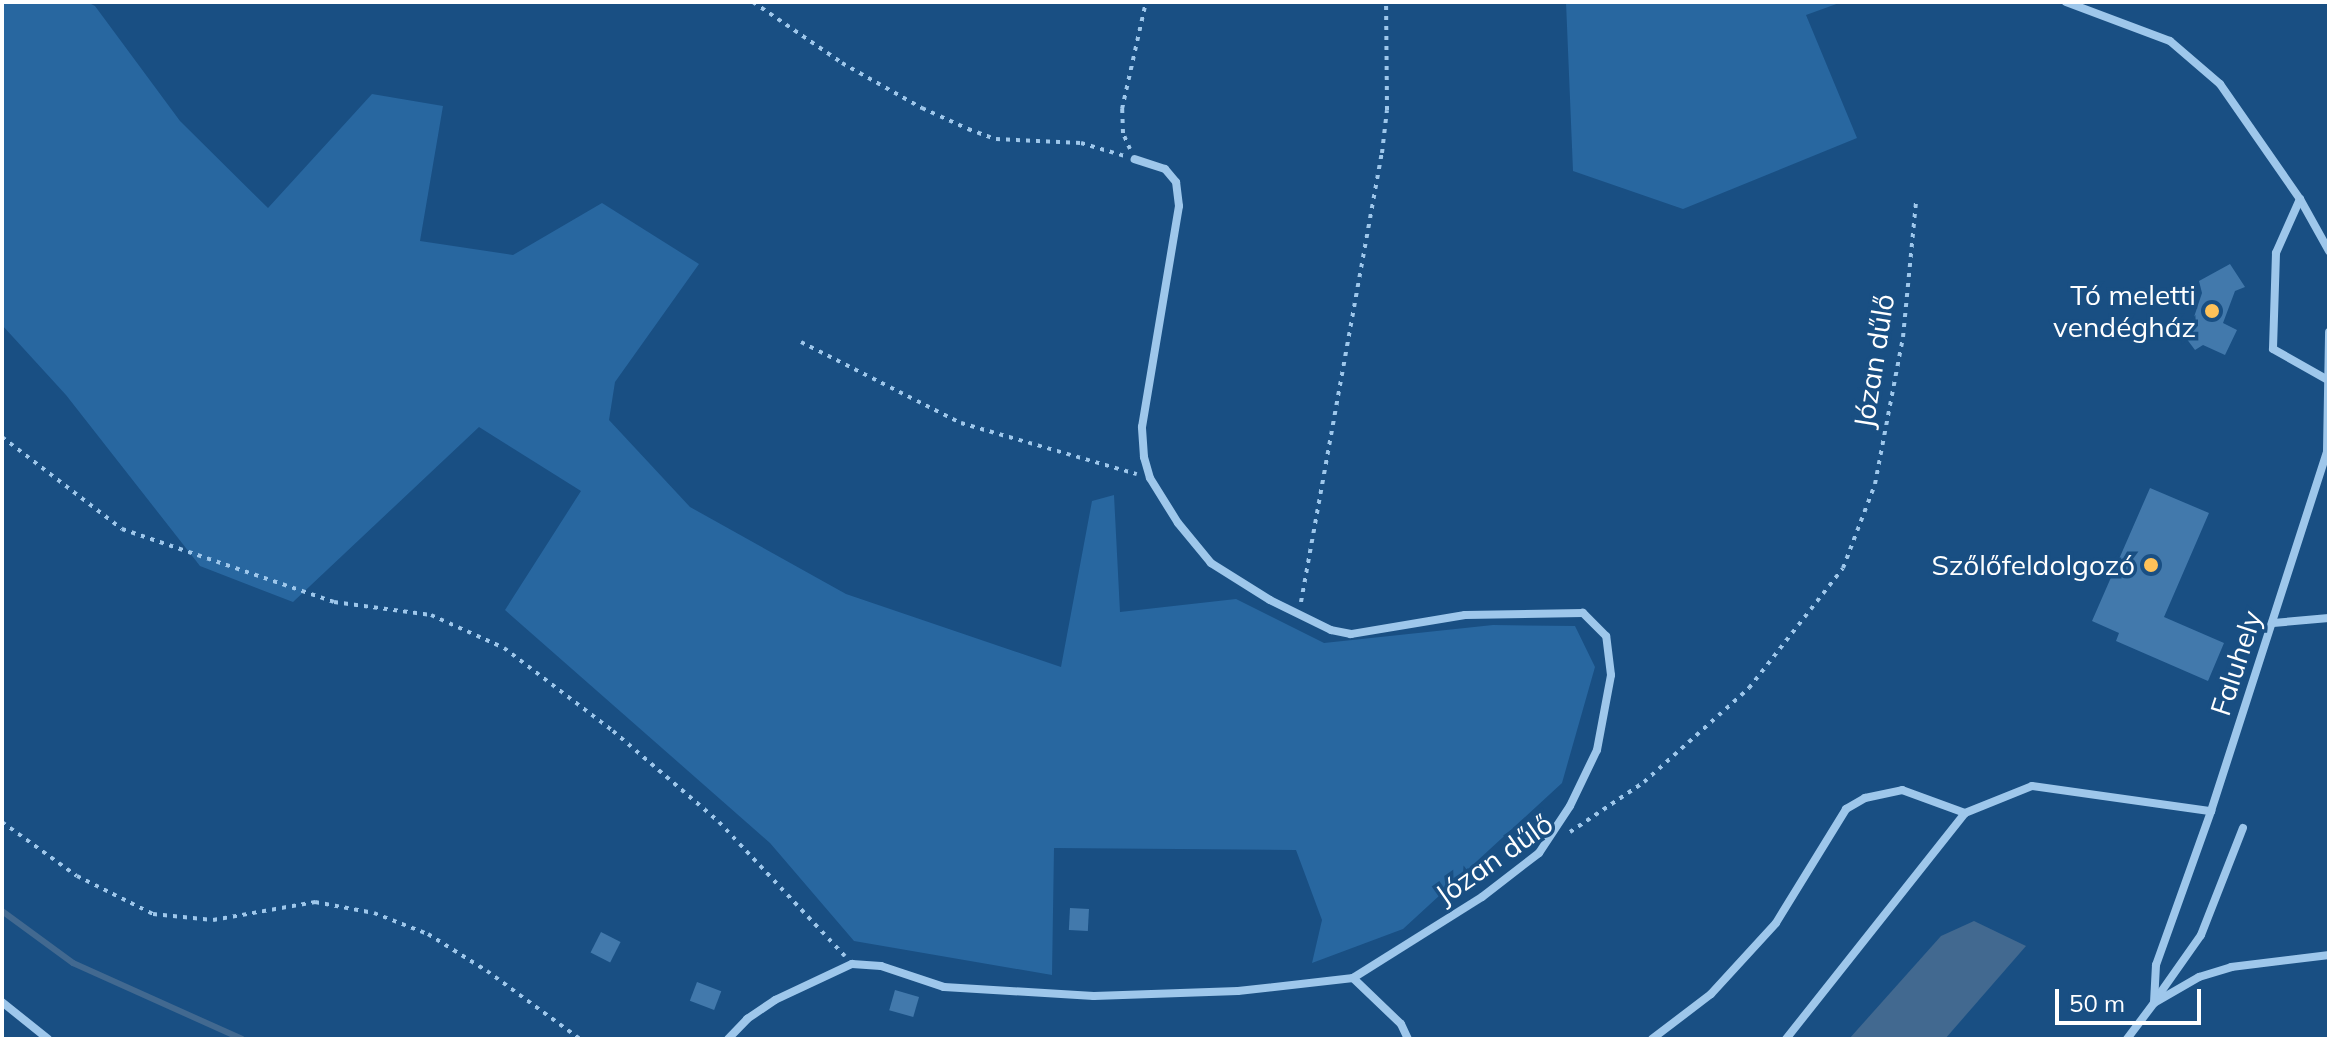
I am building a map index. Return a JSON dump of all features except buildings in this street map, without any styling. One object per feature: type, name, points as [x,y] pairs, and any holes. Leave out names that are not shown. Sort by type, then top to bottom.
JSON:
[{"type":"street","points":[[2066,2],[2170,41],[2220,84],[2300,199],[2329,251]]},
{"type":"street","points":[[1135,159],[1165,169],[1176,182],[1179,206],[1142,427],[1144,457],[1150,478]]},
{"type":"street","points":[[2300,199],[2276,253],[2273,349],[2328,380]]},
{"type":"street","name":"Faluhely","points":[[2154,1003],[2156,965],[2211,811],[2327,451],[2329,332]]},
{"type":"street","name":"Józan dűlő","points":[[852,964],[881,966],[944,987],[1094,996],[1238,991],[1353,978],[1482,897],[1539,853],[1570,806],[1597,750],[1611,675],[1606,636],[1583,613],[1465,615],[1351,634],[1331,630],[1299,616],[1211,563],[1178,523],[1150,478]]},
{"type":"street","points":[[2273,623],[2329,618]]},
{"type":"street","points":[[1786,1039],[1965,813],[2032,786],[2211,811]]},
{"type":"street","points":[[1652,1039],[1711,994],[1776,923],[1846,809],[1865,798],[1902,790],[1965,813]]},
{"type":"street","points":[[2127,1039],[2201,935],[2243,828]]},
{"type":"street","points":[[2154,1003],[2199,977],[2231,967],[2329,955]]},
{"type":"street","points":[[728,1039],[747,1019],[775,1000],[852,964]]},
{"type":"street","points":[[1353,978],[1401,1024],[1408,1039]]},
{"type":"street","points":[[2,1002],[48,1039]]},
{"type":"path","points":[[753,2],[842,63],[922,108],[968,129],[996,139],[1081,143],[1135,159]]},
{"type":"path","points":[[1135,159],[1123,133],[1122,109],[1146,2]]},
{"type":"path","points":[[1299,616],[1382,153],[1387,110],[1386,2]]},
{"type":"path","name":"Józan dűlő","points":[[1565,836],[1644,782],[1749,688],[1843,568],[1875,484],[1903,337],[1916,202]]},
{"type":"path","points":[[801,342],[961,423],[1150,478]]},
{"type":"path","points":[[2,437],[122,529],[334,602],[431,615],[504,648],[613,731],[719,822],[852,964]]},
{"type":"path","points":[[2,822],[77,876],[153,914],[213,920],[315,902],[374,913],[428,934],[487,971],[580,1039]]},
{"type":"shaded area","points":[[2,2],[87,2],[95,6],[180,121],[268,208],[372,94],[443,106],[420,241],[513,255],[602,203],[699,264],[615,382],[609,420],[690,507],[846,594],[1061,667],[1092,501],[1114,495],[1120,612],[1236,599],[1324,643],[1493,625],[1575,626],[1595,667],[1562,783],[1403,929],[1312,963],[1322,920],[1296,850],[1054,848],[1052,975],[854,941],[770,843],[505,610],[581,491],[479,427],[293,602],[200,566],[66,395],[2,325]]},
{"type":"shaded area","points":[[1566,2],[1842,2],[1806,15],[1857,138],[1683,209],[1573,171]]},
{"type":"shaded area","points":[[1974,921],[2026,946],[1945,1039],[1849,1039],[1941,936]]},
{"type":"waterway","points":[[2,911],[73,963],[242,1039]]},
{"type":"place","name":"Tó meletti vendégház","points":[[2212,311]]},
{"type":"place","name":"Szőlőfeldolgozó","points":[[2151,565]]}]
